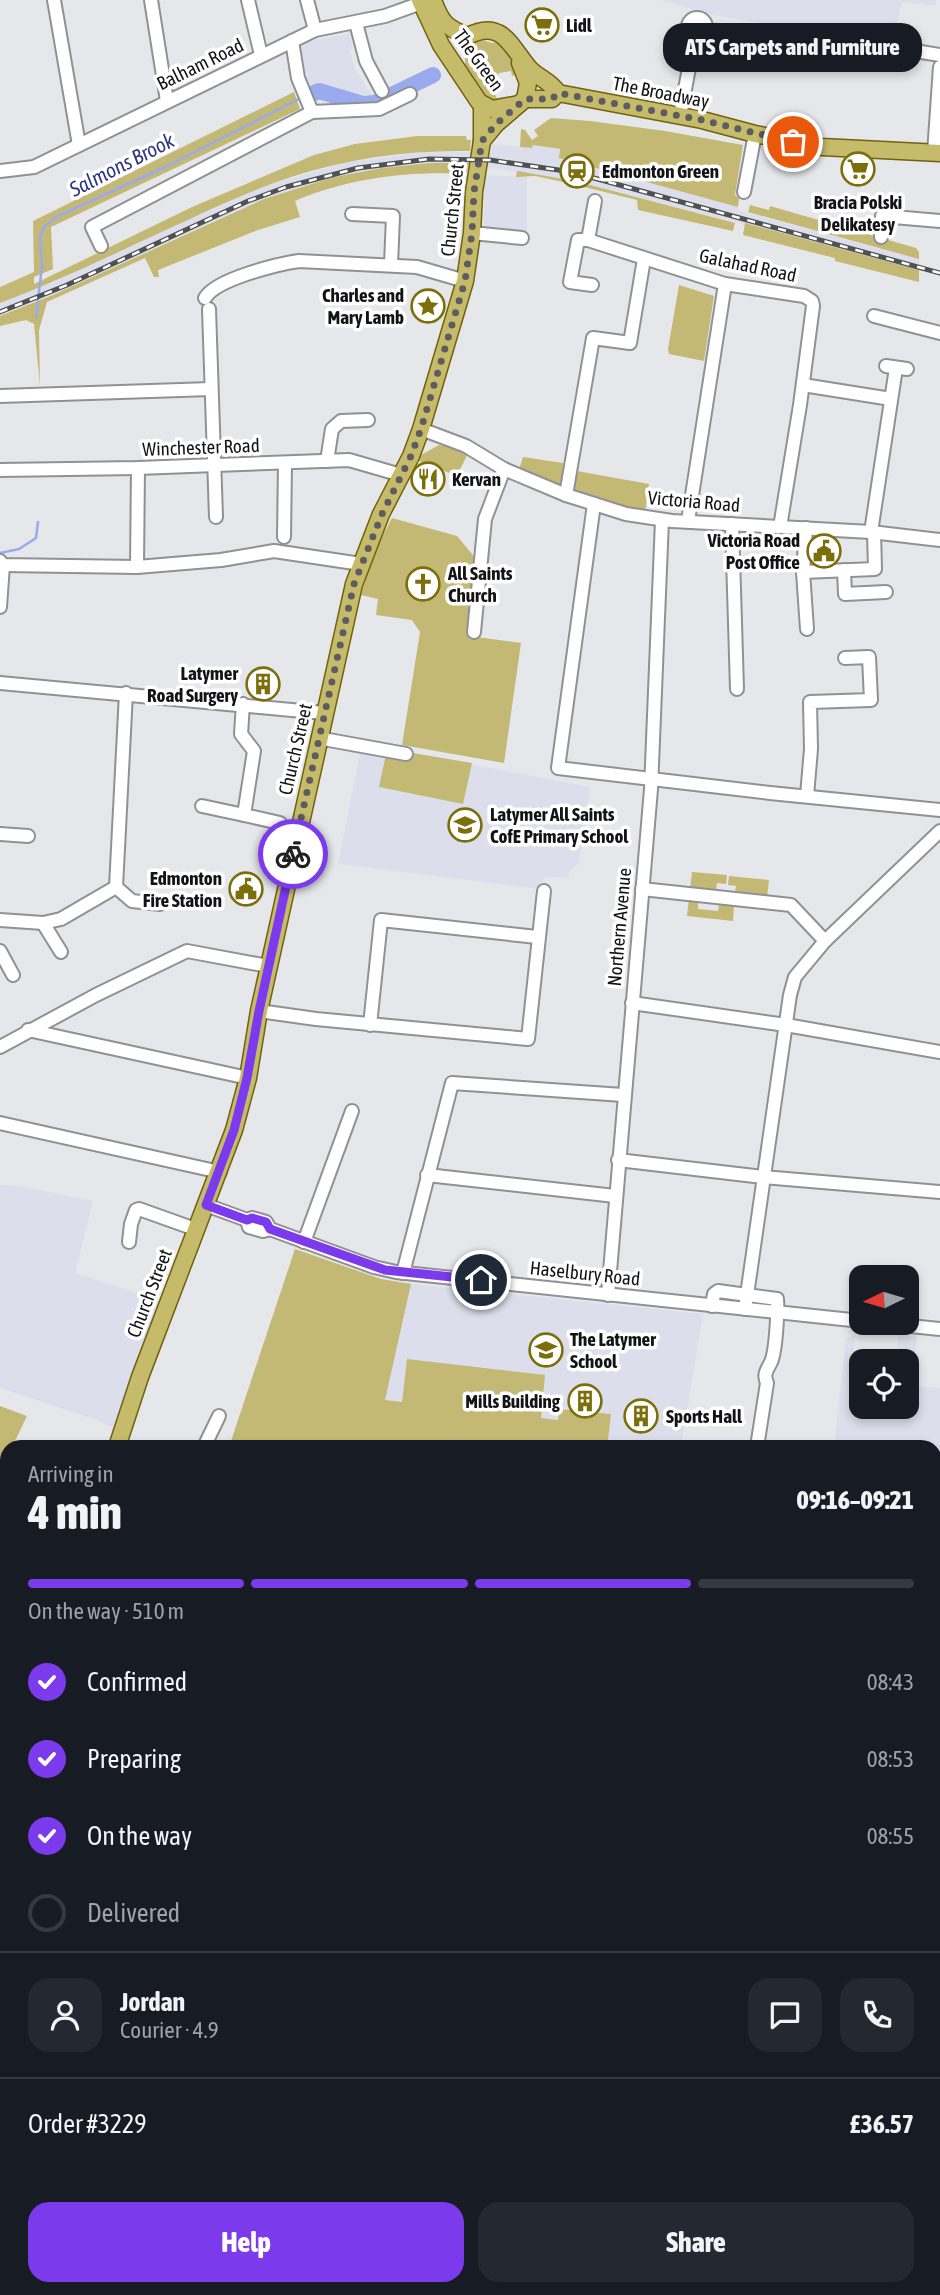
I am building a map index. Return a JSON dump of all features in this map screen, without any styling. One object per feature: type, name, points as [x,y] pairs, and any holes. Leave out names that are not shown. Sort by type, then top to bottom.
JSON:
[{"type":"main road","name":"The Green","points":[[424,1],[447,27],[468,36],[484,30],[497,32],[508,39],[518,55]]},
{"type":"main road","name":"The Green","points":[[424,1],[441,45],[482,106],[492,109],[522,102]]},
{"type":"main road","points":[[461,72],[460,50],[468,36]]},
{"type":"main road","points":[[518,55],[528,83],[522,102]]},
{"type":"main road","name":"The Broadway","points":[[518,55],[531,71],[553,85],[558,93],[831,148],[937,153]]},
{"type":"main road","name":"The Broadway","points":[[522,102],[552,99],[558,93]]},
{"type":"main road","name":"Church Street","points":[[482,141],[496,124],[522,102]]},
{"type":"main road","name":"Church Street","points":[[119,1440],[139,1377],[195,1229],[220,1172],[247,1078],[268,966],[318,738],[361,564],[421,429],[465,281],[482,141],[482,106]]},
{"type":"street","points":[[54,0],[79,145]]},
{"type":"street","points":[[151,0],[167,101]]},
{"type":"street","points":[[248,0],[261,55]]},
{"type":"street","points":[[307,0],[316,30]]},
{"type":"street","name":"Balham Road","points":[[0,171],[34,167],[316,30],[395,13],[424,1]]},
{"type":"street","points":[[356,23],[366,61],[382,91]]},
{"type":"street","points":[[680,116],[695,36]]},
{"type":"street","points":[[292,41],[302,91],[310,108]]},
{"type":"street","points":[[897,48],[940,55]]},
{"type":"street","points":[[937,153],[940,67]]},
{"type":"street","points":[[101,246],[92,227],[310,108],[379,109],[410,94]]},
{"type":"street","points":[[744,192],[755,134]]},
{"type":"street","points":[[592,285],[570,282],[595,201]]},
{"type":"street","points":[[352,214],[393,216],[391,265]]},
{"type":"street","points":[[881,237],[882,216],[940,221]]},
{"type":"street","points":[[472,233],[522,238]]},
{"type":"street","name":"Galahad Road","points":[[583,240],[725,284],[804,296],[812,301],[814,306],[803,384],[780,527]]},
{"type":"street","points":[[566,495],[593,338],[630,343],[644,259]]},
{"type":"street","points":[[216,517],[207,304],[213,288],[281,263],[311,261],[417,267],[465,281]]},
{"type":"street","points":[[688,521],[725,284]]},
{"type":"street","points":[[874,316],[940,333]]},
{"type":"street","points":[[803,572],[875,569],[872,532],[896,368]]},
{"type":"street","points":[[803,384],[891,399]]},
{"type":"street","points":[[0,396],[211,389]]},
{"type":"street","points":[[327,461],[332,429],[341,421],[368,421]]},
{"type":"street","name":"Victoria Road","points":[[421,429],[466,446],[504,469],[566,495],[626,514],[662,520],[872,532],[940,540]]},
{"type":"street","name":"Winchester Road","points":[[0,470],[349,460],[401,475]]},
{"type":"street","points":[[284,537],[285,463]]},
{"type":"street","points":[[138,468],[138,567]]},
{"type":"street","points":[[474,632],[485,519],[504,469]]},
{"type":"street","points":[[594,504],[558,768],[940,810]]},
{"type":"street","name":"Northern Avenue","points":[[608,1295],[651,780],[662,520]]},
{"type":"street","points":[[732,524],[737,689]]},
{"type":"street","points":[[806,528],[803,572],[807,629]]},
{"type":"street","points":[[0,607],[1,563],[138,567],[221,561],[274,551],[361,564]]},
{"type":"street","points":[[844,570],[845,594],[886,592]]},
{"type":"street","points":[[807,796],[811,750],[810,702],[871,701],[869,657],[845,658]]},
{"type":"street","points":[[0,683],[324,713]]},
{"type":"street","points":[[116,887],[126,693]]},
{"type":"street","points":[[243,704],[241,734],[254,751],[244,815]]},
{"type":"street","points":[[318,738],[405,754]]},
{"type":"street","points":[[202,806],[281,823]]},
{"type":"street","points":[[745,1310],[795,977],[825,941],[940,831]]},
{"type":"street","points":[[0,834],[29,836]]},
{"type":"street","points":[[116,887],[132,901],[160,904]]},
{"type":"street","points":[[0,920],[43,923],[61,919],[116,887]]},
{"type":"street","points":[[642,889],[791,905],[825,941]]},
{"type":"street","points":[[259,1011],[370,1025],[528,1039],[544,891]]},
{"type":"street","points":[[370,1025],[381,920],[537,937]]},
{"type":"street","points":[[43,923],[61,952]]},
{"type":"street","points":[[0,951],[13,975]]},
{"type":"street","points":[[0,1047],[28,1030],[187,951],[268,966]]},
{"type":"street","points":[[632,1003],[786,1025],[940,1052]]},
{"type":"street","points":[[28,1030],[247,1078]]},
{"type":"street","points":[[403,1273],[452,1083],[623,1095]]},
{"type":"street","points":[[304,1242],[352,1111]]},
{"type":"street","points":[[0,1123],[220,1172]]},
{"type":"street","points":[[618,1160],[763,1177],[940,1192]]},
{"type":"street","points":[[427,1175],[615,1196]]},
{"type":"street","name":"Haselbury Road","points":[[206,1205],[247,1220],[252,1218],[266,1222],[270,1229],[304,1242],[403,1273],[849,1320]]},
{"type":"street","points":[[129,1242],[131,1224],[136,1210],[139,1209],[195,1229]]},
{"type":"street","points":[[712,1306],[716,1292],[777,1298],[778,1313],[771,1362],[774,1367],[772,1379],[767,1383],[758,1440]]},
{"type":"street","points":[[919,1327],[940,1329]]},
{"type":"street","points":[[207,1440],[219,1416]]},
{"type":"shaded area","points":[[661,0],[936,0],[936,6],[902,2],[892,47],[708,14]]},
{"type":"shaded area","points":[[349,34],[355,69],[373,97],[318,83],[307,87],[305,80],[308,74],[302,68],[299,48],[309,41]]},
{"type":"shaded area","points":[[477,39],[493,43],[499,41],[520,74],[512,76],[511,71],[499,73],[493,89],[497,99],[502,97],[506,104],[485,100],[465,67],[465,49]]},
{"type":"shaded area","points":[[294,92],[300,109],[51,227],[53,269],[34,277],[34,284],[192,207],[314,155],[355,144],[417,136],[466,136],[467,140],[471,140],[470,151],[379,156],[291,177],[229,201],[86,267],[0,303],[0,287],[34,272],[33,221]]},
{"type":"shaded area","points":[[551,118],[665,131],[743,145],[735,195],[739,198],[738,207],[559,158],[560,149],[533,145],[532,148],[520,147],[521,129],[525,130],[532,140],[538,136],[534,130]]},
{"type":"shaded area","points":[[492,144],[532,148],[533,145],[561,150],[560,158],[675,188],[738,207],[738,210],[919,259],[919,270],[575,181],[486,167],[485,164],[430,163],[334,177],[264,199],[53,295],[0,316],[0,303],[271,184],[348,162],[427,152],[491,152]]},
{"type":"shaded area","points":[[430,163],[469,163],[466,174],[401,175],[315,193],[295,201],[300,217],[258,230],[158,270],[159,277],[154,277],[145,258],[47,302],[39,330],[40,386],[34,324],[26,320],[0,326],[0,316],[53,295],[264,199],[334,177]]},
{"type":"shaded area","points":[[517,171],[575,181],[735,223],[733,231],[638,210],[637,200],[535,176],[516,177]]},
{"type":"shaded area","points":[[485,175],[527,177],[527,241],[483,238]]},
{"type":"shaded area","points":[[750,205],[769,210],[770,206],[916,248],[919,259],[748,212]]},
{"type":"shaded area","points":[[745,223],[919,270],[919,282],[743,235]]},
{"type":"shaded area","points":[[679,285],[714,296],[704,361],[669,354]]},
{"type":"shaded area","points":[[439,445],[469,451],[457,476],[419,461],[421,455]]},
{"type":"shaded area","points":[[523,457],[563,463],[562,482],[558,485],[518,473]]},
{"type":"shaded area","points":[[577,471],[649,484],[645,513],[573,493]]},
{"type":"shaded area","points":[[392,518],[457,536],[477,560],[469,636],[521,643],[504,763],[402,745],[420,632],[412,620],[376,615],[378,599],[361,595],[373,554]]},
{"type":"shaded area","name":"Latymer All Saints CofE Primary School","points":[[361,748],[407,752],[590,787],[579,863],[570,870],[568,878],[545,877],[540,889],[338,864]]},
{"type":"shaded area","points":[[407,752],[472,763],[463,804],[379,787],[386,754]]},
{"type":"shaded area","points":[[692,872],[727,875],[726,884],[717,883],[716,890],[690,890]]},
{"type":"shaded area","points":[[729,876],[769,880],[767,898],[735,892],[736,886],[728,885]]},
{"type":"shaded area","points":[[689,898],[698,901],[698,909],[718,911],[719,904],[734,906],[733,921],[687,916]]},
{"type":"shaded area","points":[[0,1185],[20,1186],[93,1201],[75,1273],[159,1300],[113,1428],[97,1420],[0,1388]]},
{"type":"shaded area","points":[[295,1249],[381,1279],[411,1284],[385,1400],[402,1402],[407,1359],[545,1375],[541,1418],[558,1420],[559,1409],[611,1414],[608,1440],[231,1440]]},
{"type":"shaded area","name":"The Latymer School","points":[[411,1284],[703,1314],[682,1440],[372,1440]]},
{"type":"shaded area","points":[[898,1335],[917,1337],[916,1349],[897,1349]]},
{"type":"shaded area","points":[[846,1337],[855,1337],[854,1349],[849,1349],[849,1419],[919,1419],[919,1386],[940,1388],[940,1440],[835,1440]]},
{"type":"shaded area","points":[[0,1406],[27,1416],[15,1440],[0,1440]]},
{"type":"waterway","name":"Salmons Brook","points":[[314,93],[319,91],[363,104],[375,103],[433,75]]},
{"type":"waterway","name":"Salmons Brook","points":[[36,317],[42,266],[40,237],[44,227],[56,217],[165,167],[299,99]]},
{"type":"waterway","name":"Salmons Brook","points":[[0,553],[19,549],[36,538],[38,522]]},
{"type":"railway","points":[[0,312],[67,285],[248,201],[286,187],[358,168],[429,159],[490,160],[572,172],[940,273]]},
{"type":"way so far","points":[[293,854],[354,584],[421,429],[465,281],[471,251],[474,192],[482,141],[496,124],[525,99],[552,99],[558,93],[669,113],[793,142]]},
{"type":"place","name":"Lidl","points":[[542,25]]},
{"type":"place","name":"ATS Carpets and Furniture","points":[[793,142]]},
{"type":"place","name":"Bracia Polski Delikatesy","points":[[858,169]]},
{"type":"place","name":"Edmonton Green","points":[[577,171]]},
{"type":"place","name":"Charles and Mary Lamb","points":[[428,306]]},
{"type":"place","name":"Kervan","points":[[428,479]]},
{"type":"place","name":"Victoria Road Post Office","points":[[824,551]]},
{"type":"place","name":"All Saints Church","points":[[423,584]]},
{"type":"place","name":"Latymer Road Surgery","points":[[263,684]]},
{"type":"place","name":"Latymer All Saints CofE Primary School","points":[[465,825]]},
{"type":"place","name":"Edmonton Fire Station","points":[[246,889]]},
{"type":"place","name":"The Latymer School","points":[[546,1350]]},
{"type":"place","name":"Mills Building","points":[[585,1401]]},
{"type":"place","name":"Sports Hall","points":[[641,1416]]},
{"type":"route","points":[[293,854],[247,1078],[234,1130],[206,1205],[247,1220],[252,1218],[266,1222],[270,1229],[385,1270],[481,1280]]}]
